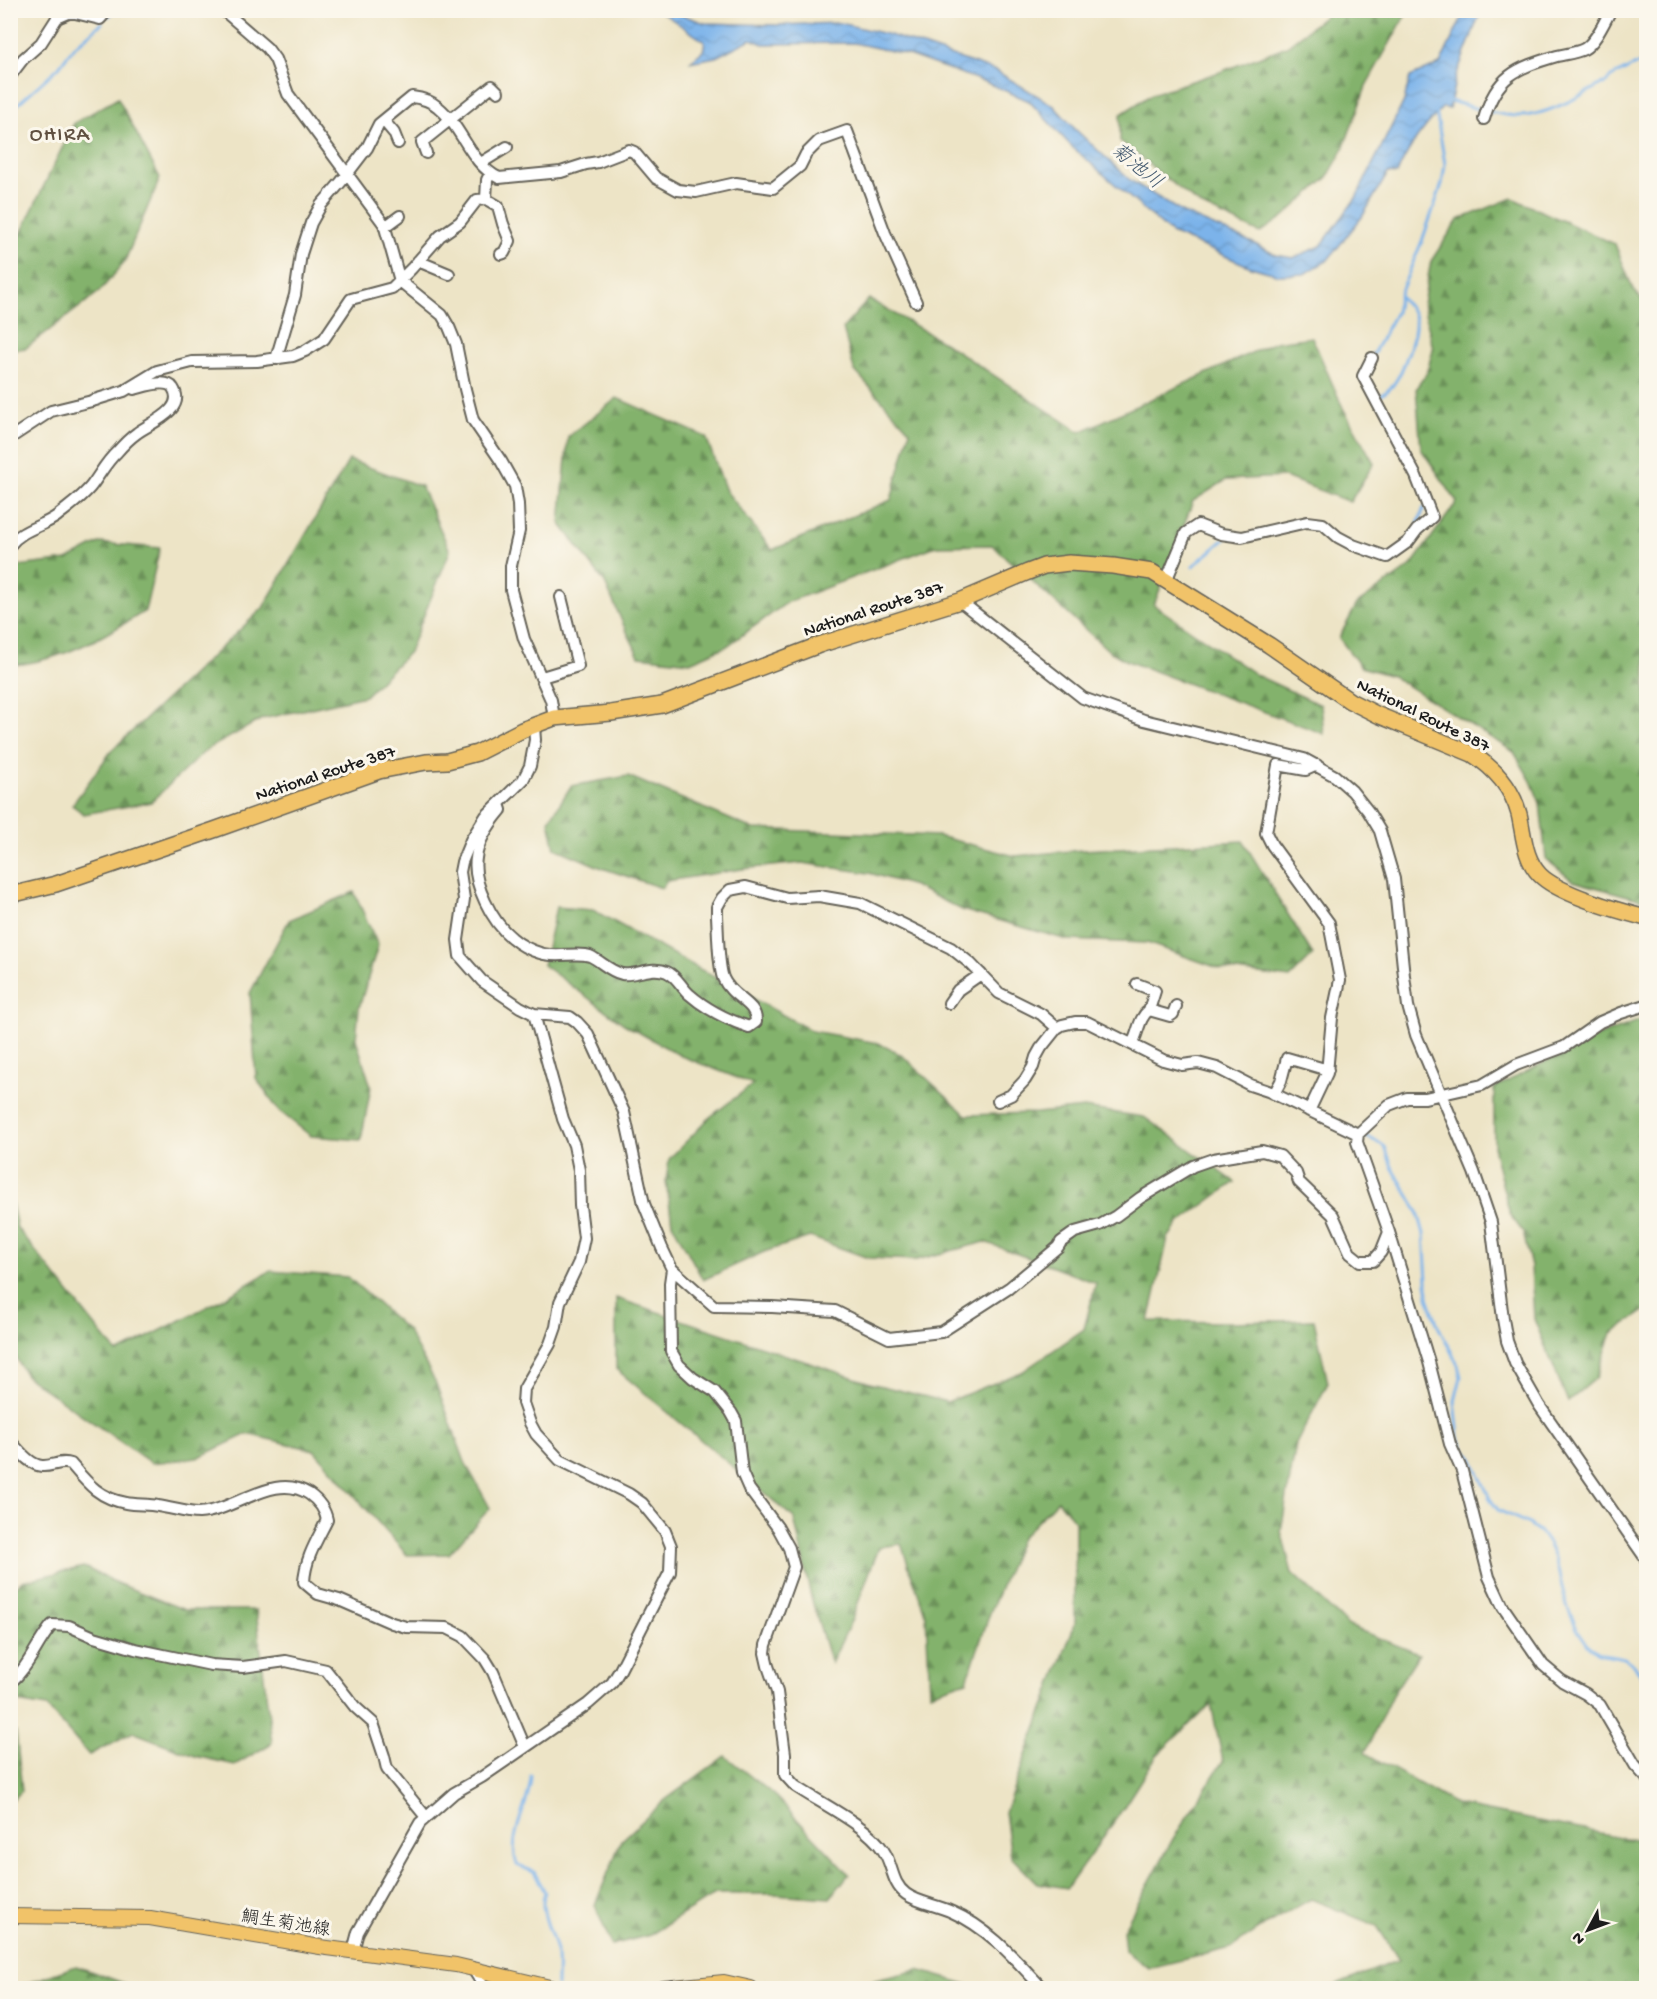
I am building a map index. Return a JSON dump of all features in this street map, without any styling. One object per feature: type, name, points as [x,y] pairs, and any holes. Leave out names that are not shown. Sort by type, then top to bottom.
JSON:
[{"type":"highway","name":"National Route 387","points":[[10,895],[67,880],[379,771],[426,762],[447,761],[477,753],[554,718],[633,711],[662,705],[819,645],[960,601],[1044,566],[1069,563],[1152,572],[1269,645],[1350,701],[1472,754],[1494,771],[1513,797],[1530,861],[1540,875],[1552,884],[1572,893],[1647,918]]},
{"type":"main road","name":"鯛生菊池線","points":[[10,1916],[150,1918],[320,1947],[456,1965],[554,1989]]},
{"type":"main road","points":[[663,1989],[724,1982],[752,1989]]},
{"type":"street","points":[[10,76],[23,59],[41,43],[57,18],[71,12],[100,19],[108,10]]},
{"type":"street","points":[[224,10],[267,48],[275,59],[288,94],[384,227],[400,281],[442,315],[449,327],[456,344],[473,420],[515,486],[519,531],[512,566],[511,590],[524,639],[551,700],[554,718]]},
{"type":"street","points":[[1484,119],[1497,86],[1528,64],[1584,49],[1611,10]]},
{"type":"street","points":[[426,153],[422,142],[492,86],[498,92]]},
{"type":"street","points":[[276,359],[295,295],[301,254],[311,223],[321,205],[367,148],[373,135],[384,121],[412,97],[438,107],[490,174],[499,178],[561,172],[629,150],[634,152],[656,178],[678,190],[696,192],[736,183],[773,188],[800,166],[819,141],[847,131],[885,233],[916,302]]},
{"type":"street","points":[[384,121],[398,143]]},
{"type":"street","points":[[481,163],[507,147]]},
{"type":"street","points":[[486,199],[487,180],[490,174]]},
{"type":"street","points":[[91,401],[124,391],[157,371],[192,362],[257,361],[276,359],[305,351],[324,339],[351,299],[392,288],[400,281],[440,236],[460,222],[477,200],[486,199],[498,206],[510,241],[504,254],[501,254]]},
{"type":"street","points":[[384,227],[400,216]]},
{"type":"street","points":[[418,261],[449,274]]},
{"type":"street","points":[[1166,581],[1186,533],[1198,525],[1221,534],[1242,537],[1307,522],[1323,524],[1338,537],[1353,545],[1387,557],[1408,542],[1417,530],[1432,517],[1416,476],[1363,376],[1372,358]]},
{"type":"street","points":[[10,438],[51,411],[135,388],[163,383],[174,389],[177,399],[174,407],[166,414],[137,433],[114,454],[90,488],[55,517],[26,531],[10,545]]},
{"type":"street","points":[[542,678],[578,666],[561,597]]},
{"type":"street","points":[[960,601],[1083,698],[1144,720],[1304,759],[1335,776],[1352,791],[1368,811],[1380,831],[1394,879],[1408,1006],[1416,1035],[1474,1172],[1491,1222],[1503,1319],[1507,1341],[1515,1363],[1539,1405],[1647,1559]]},
{"type":"street","points":[[534,726],[535,740],[530,766],[523,780],[486,816],[471,840],[462,862],[460,872],[464,899],[458,940],[460,956],[483,981],[534,1014],[570,1017],[578,1022],[588,1034],[624,1112],[644,1204],[672,1269],[714,1306],[835,1311],[889,1338],[941,1332],[1009,1288],[1058,1247],[1060,1242],[1075,1233],[1100,1225],[1116,1216],[1140,1198],[1193,1166],[1262,1151],[1280,1156],[1296,1173],[1299,1182],[1333,1215],[1350,1253],[1360,1261],[1373,1261],[1381,1252],[1389,1232]]},
{"type":"street","points":[[1309,1111],[1328,1070],[1332,1018],[1340,980],[1329,923],[1272,845],[1266,832],[1278,765],[1306,770],[1317,765]]},
{"type":"street","points":[[499,804],[501,810],[479,843],[475,859],[477,880],[491,914],[509,936],[543,955],[560,957],[581,954],[623,974],[664,970],[672,975],[688,993],[738,1024],[749,1027],[756,1022],[756,1015],[752,1007],[732,993],[723,977],[717,907],[730,890],[746,887],[787,898],[819,896],[860,903],[951,948],[999,993],[1041,1014],[1057,1029]]},
{"type":"street","points":[[949,1003],[958,990],[981,974]]},
{"type":"street","points":[[1132,1044],[1137,1036],[1141,1018],[1149,1010],[1155,990],[1137,984]]},
{"type":"street","points":[[1647,1005],[1621,1012],[1600,1022],[1564,1047],[1516,1065],[1482,1085],[1425,1098],[1407,1098],[1389,1105],[1358,1134],[1357,1143],[1389,1232],[1429,1362],[1450,1444],[1462,1471],[1489,1577],[1498,1597],[1522,1638],[1543,1665],[1562,1681],[1586,1694],[1600,1705],[1635,1765],[1647,1777]]},
{"type":"street","points":[[1149,1010],[1170,1016],[1176,1006]]},
{"type":"street","points":[[353,1951],[358,1932],[420,1823],[454,1793],[482,1777],[588,1704],[612,1683],[670,1572],[671,1546],[665,1531],[642,1503],[629,1494],[560,1460],[536,1434],[523,1403],[524,1389],[550,1344],[556,1327],[560,1302],[579,1262],[584,1238],[579,1170],[574,1145],[563,1119],[534,1014]]},
{"type":"street","points":[[998,1101],[1011,1095],[1025,1080],[1041,1048],[1062,1024],[1086,1022],[1163,1060],[1182,1065],[1198,1063],[1217,1068],[1358,1134]]},
{"type":"street","points":[[1274,1094],[1281,1081],[1287,1058],[1328,1070]]},
{"type":"street","points":[[672,1269],[669,1293],[671,1351],[679,1365],[693,1378],[715,1392],[731,1412],[736,1421],[742,1473],[749,1489],[778,1528],[789,1548],[794,1567],[765,1653],[777,1692],[785,1755],[785,1775],[795,1786],[872,1838],[884,1850],[895,1883],[906,1894],[954,1912],[980,1928],[991,1936],[1042,1989]]},
{"type":"street","points":[[10,1441],[30,1460],[41,1466],[61,1462],[71,1464],[96,1491],[126,1503],[156,1505],[199,1513],[264,1491],[291,1487],[301,1489],[313,1497],[325,1510],[327,1520],[310,1553],[304,1571],[304,1582],[318,1594],[339,1600],[392,1623],[406,1627],[447,1628],[463,1636],[485,1659],[493,1672],[525,1747]]},
{"type":"street","points":[[10,1683],[22,1674],[52,1625],[69,1626],[94,1637],[135,1649],[211,1665],[243,1667],[286,1661],[326,1670],[355,1707],[373,1723],[387,1769],[426,1817]]},
{"type":"street","points":[[473,1969],[485,1989]]},
{"type":"green space","points":[[1331,11],[1408,11],[1367,84],[1342,152],[1327,178],[1283,217],[1260,233],[1200,205],[1120,141],[1120,115],[1152,94],[1220,72],[1287,46]]},
{"type":"green space","points":[[118,98],[160,178],[124,263],[99,292],[26,348],[11,350],[11,254],[74,123]]},
{"type":"green space","points":[[1512,198],[1615,244],[1633,289],[1646,304],[1646,901],[1573,881],[1546,859],[1540,803],[1531,781],[1514,752],[1392,676],[1361,667],[1339,638],[1357,604],[1410,567],[1457,502],[1421,449],[1416,388],[1427,373],[1433,349],[1423,304],[1431,261],[1458,220]]},
{"type":"green space","points":[[869,299],[945,343],[1080,432],[1275,342],[1312,337],[1343,408],[1374,463],[1350,502],[1285,477],[1226,480],[1193,501],[1154,605],[1258,676],[1321,705],[1324,734],[1127,661],[1109,651],[992,545],[936,546],[788,602],[727,646],[690,662],[639,656],[605,583],[560,523],[568,437],[617,398],[706,437],[726,491],[772,550],[891,500],[910,431],[854,370],[843,328]]},
{"type":"green space","points":[[349,460],[421,486],[450,551],[409,652],[365,696],[262,719],[206,750],[151,802],[84,814],[72,805],[112,750],[263,608]]},
{"type":"green space","points":[[99,543],[160,548],[145,611],[80,647],[53,657],[18,665],[11,664],[11,567],[67,560]]},
{"type":"green space","points":[[628,776],[753,829],[938,836],[1015,856],[1243,841],[1313,955],[1290,978],[1221,969],[1147,943],[1067,940],[962,910],[914,886],[869,873],[802,863],[742,869],[667,881],[662,888],[602,868],[555,848],[549,821],[571,786]]},
{"type":"green space","points":[[354,892],[378,945],[359,1008],[356,1039],[371,1087],[361,1140],[311,1136],[278,1110],[256,1078],[250,993],[289,920]]},
{"type":"green space","points":[[556,907],[593,910],[812,1031],[878,1043],[902,1055],[966,1115],[1037,1113],[1084,1108],[1144,1117],[1235,1182],[1179,1223],[1168,1238],[1149,1321],[1314,1320],[1328,1383],[1296,1444],[1281,1531],[1292,1573],[1349,1626],[1419,1654],[1392,1695],[1365,1753],[1457,1805],[1646,1842],[1646,1988],[1329,1988],[1399,1960],[1377,1926],[1311,1899],[1268,1923],[1231,1948],[1149,1968],[1125,1951],[1123,1930],[1173,1839],[1223,1761],[1211,1704],[1157,1755],[1118,1816],[1067,1888],[1037,1883],[1011,1857],[1005,1812],[1075,1623],[1075,1521],[1058,1500],[1021,1538],[990,1613],[967,1681],[930,1693],[926,1616],[901,1544],[879,1547],[852,1619],[831,1664],[811,1597],[794,1518],[616,1369],[616,1298],[870,1383],[947,1402],[1022,1372],[1084,1329],[1096,1283],[985,1242],[916,1260],[868,1258],[810,1237],[764,1252],[703,1280],[672,1223],[666,1181],[669,1159],[710,1117],[753,1084],[681,1056],[624,1024],[543,965]]},
{"type":"green space","points":[[1646,1018],[1646,1310],[1612,1333],[1596,1378],[1568,1402],[1534,1319],[1531,1266],[1523,1232],[1510,1215],[1494,1152],[1494,1088],[1588,1040]]},
{"type":"green space","points":[[10,1194],[17,1228],[117,1353],[224,1298],[270,1271],[348,1277],[407,1330],[435,1381],[465,1462],[490,1508],[449,1554],[407,1555],[314,1450],[247,1434],[197,1458],[151,1463],[26,1376],[11,1348]]},
{"type":"green space","points":[[84,1567],[119,1584],[185,1610],[256,1610],[272,1743],[235,1765],[195,1756],[133,1732],[89,1755],[47,1707],[11,1701],[11,1591],[22,1581]]},
{"type":"green space","points":[[16,1732],[22,1791],[11,1801],[11,1734]]},
{"type":"green space","points":[[725,1756],[773,1794],[849,1874],[830,1898],[775,1894],[715,1894],[650,1935],[611,1945],[595,1905],[621,1841],[665,1800]]},
{"type":"green space","points":[[76,1966],[137,1988],[14,1988]]},
{"type":"green space","points":[[918,1970],[969,1985],[971,1988],[807,1988],[815,1983],[867,1982]]},
{"type":"water","points":[[660,11],[677,11],[679,14],[705,23],[777,25],[840,23],[890,35],[996,71],[1053,105],[1076,130],[1130,180],[1183,213],[1276,255],[1293,258],[1321,246],[1356,198],[1404,101],[1410,77],[1440,64],[1465,11],[1481,11],[1456,76],[1449,109],[1443,107],[1423,130],[1406,155],[1397,174],[1388,173],[1362,217],[1327,261],[1304,274],[1279,275],[1251,267],[1171,233],[1072,147],[1029,101],[985,82],[905,54],[854,43],[763,44],[751,39],[716,57],[689,62],[703,51],[705,42]]},
{"type":"waterway","points":[[109,16],[115,10]]},
{"type":"waterway","points":[[10,111],[59,67],[73,48],[102,23]]},
{"type":"waterway","points":[[1447,100],[1512,116],[1531,115],[1567,103],[1602,83],[1604,84],[1611,77],[1646,60]]},
{"type":"waterway","points":[[1372,356],[1396,312],[1399,296],[1442,184],[1445,164],[1436,111]]},
{"type":"waterway","points":[[1378,396],[1388,390],[1397,379],[1415,330],[1414,315],[1399,296]]},
{"type":"waterway","points":[[1418,524],[1424,508]]},
{"type":"waterway","points":[[1193,566],[1225,539]]},
{"type":"waterway","points":[[1364,1136],[1385,1147],[1392,1167],[1418,1212],[1424,1234],[1428,1297],[1438,1326],[1458,1365],[1461,1377],[1455,1401],[1459,1438],[1463,1448],[1472,1458],[1490,1499],[1498,1510],[1529,1524],[1540,1532],[1549,1545],[1555,1558],[1567,1606],[1577,1629],[1588,1645],[1599,1653],[1624,1658],[1634,1664],[1646,1684]]},
{"type":"waterway","points":[[531,1775],[517,1831],[514,1854],[517,1865],[534,1872],[545,1892],[543,1907],[556,1949],[557,1985]]},
{"type":"district","name":"OHIRA","points":[[60,133]]},
{"type":"water label","name":"菊池川","points":[[1138,165]]}]
